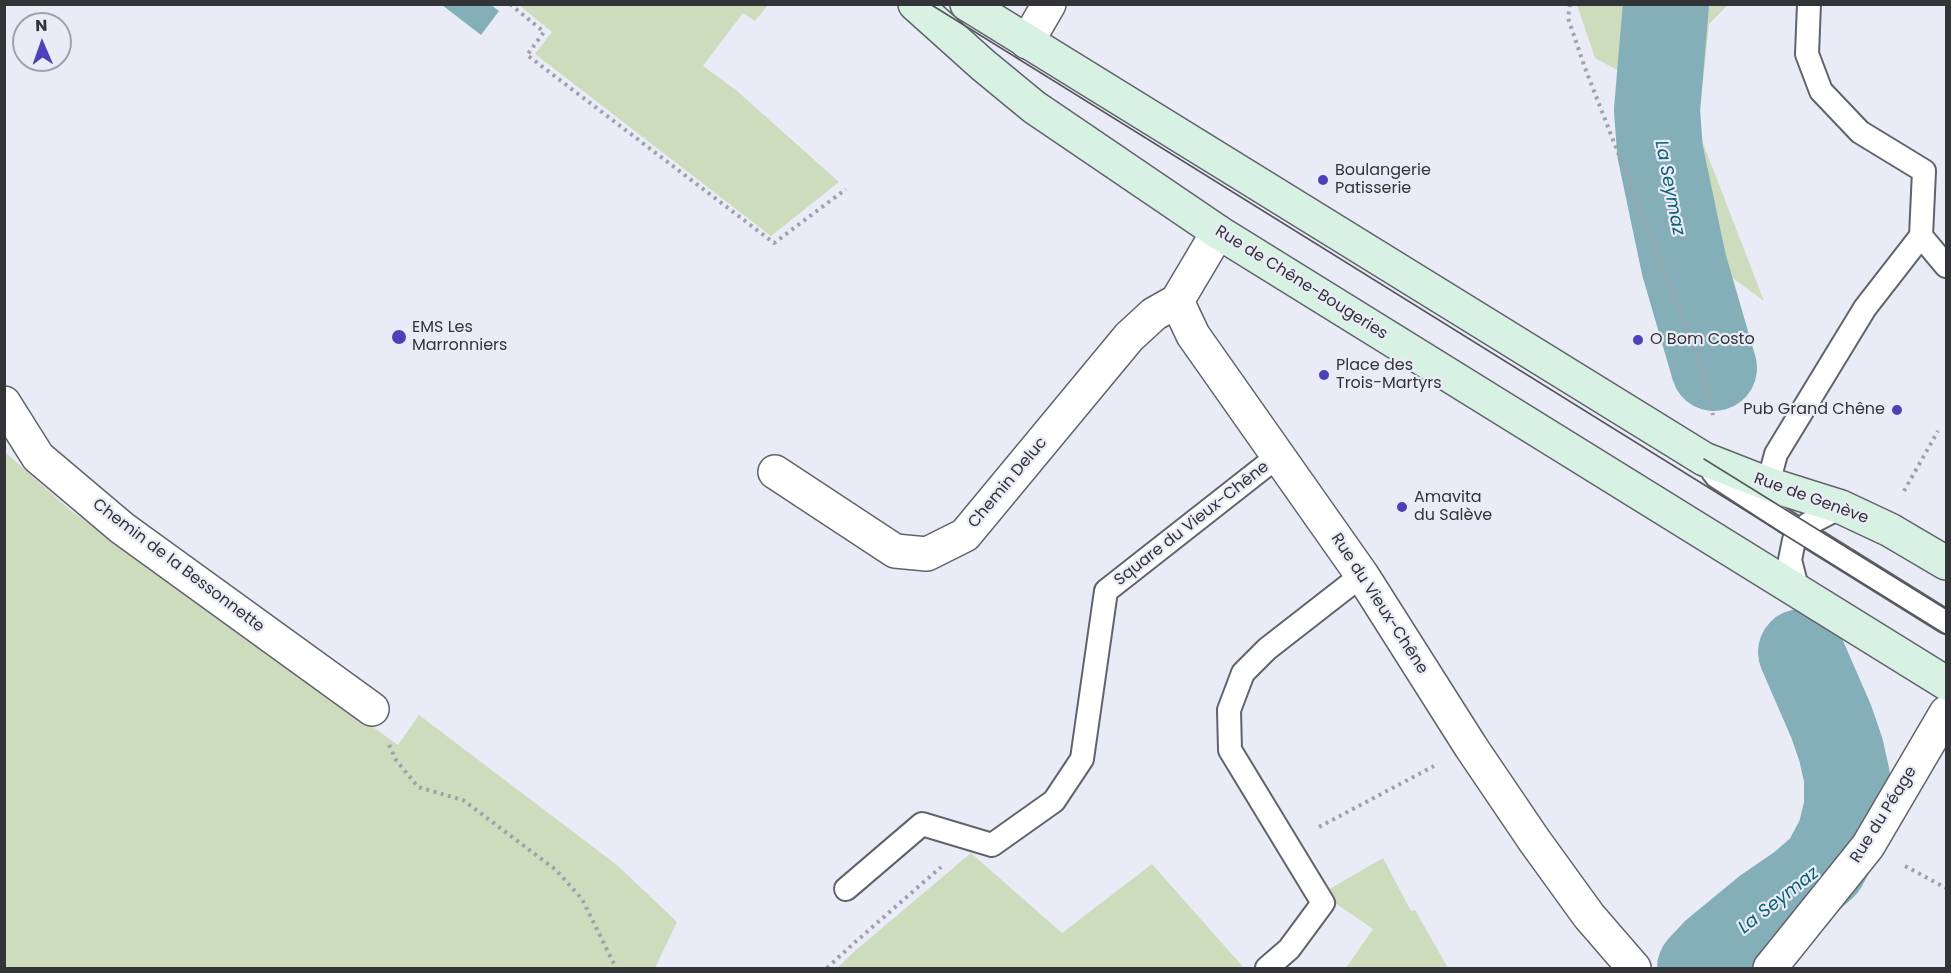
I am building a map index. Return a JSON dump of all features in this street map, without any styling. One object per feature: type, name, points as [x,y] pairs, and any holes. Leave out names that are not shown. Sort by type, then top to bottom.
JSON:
[{"type":"main road","name":"Rue de Chêne-Bougeries","points":[[915,4],[1034,107],[1218,232],[1798,591]]},
{"type":"main road","name":"Rue de Genève","points":[[967,4],[1704,459],[1768,484],[1841,507],[1890,530],[1947,563]]},
{"type":"main road","points":[[1798,591],[1947,682]]},
{"type":"street","points":[[1016,35],[1049,4]]},
{"type":"street","points":[[1178,301],[1218,232]]},
{"type":"street","name":"Rue du Vieux-Chêne","points":[[1178,301],[1193,335],[1362,575],[1471,747],[1534,840],[1589,916],[1634,969]]},
{"type":"street","name":"Chemin Deluc","points":[[775,472],[895,551],[927,554],[965,535],[1130,337],[1154,314],[1178,301]]},
{"type":"street","name":"Chemin de la Bessonnette","points":[[4,403],[38,457],[122,528],[372,709]]},
{"type":"street","name":"Rue du Péage","points":[[1770,969],[1868,846],[1947,713]]},
{"type":"lane","points":[[955,4],[1016,35]]},
{"type":"lane","points":[[1768,484],[1776,454],[1865,308],[1921,236],[1924,171],[1860,132],[1821,92],[1807,54],[1809,4]]},
{"type":"lane","points":[[1921,236],[1947,266]]},
{"type":"lane","name":"Square du Vieux-Chêne","points":[[846,889],[922,824],[992,845],[1054,801],[1082,759],[1106,591],[1278,456]]},
{"type":"lane","points":[[1704,459],[1716,476],[1947,622]]},
{"type":"lane","points":[[1798,591],[1790,560],[1794,540],[1808,524],[1841,507]]},
{"type":"lane","points":[[1267,969],[1289,949],[1323,903],[1230,750],[1229,710],[1243,673],[1267,648],[1362,575]]},
{"type":"path","points":[[510,4],[544,32],[527,55],[774,243],[846,189]]},
{"type":"path","points":[[1570,4],[1568,18],[1585,68],[1699,360],[1716,425]]},
{"type":"path","points":[[1903,493],[1938,431]]},
{"type":"path","points":[[372,709],[396,760],[418,788],[463,800],[556,870],[582,899],[616,969]]},
{"type":"path","points":[[1287,843],[1435,766]]},
{"type":"path","points":[[828,969],[853,944],[974,839]]},
{"type":"green space","points":[[519,5],[768,5],[755,21],[743,13],[703,66],[736,90],[839,182],[771,236],[535,54],[552,32]]},
{"type":"green space","points":[[1577,5],[1728,5],[1709,24],[1698,130],[1764,301],[1708,260],[1663,95],[1595,58]]},
{"type":"green space","points":[[4,451],[70,510],[398,745],[419,715],[617,865],[677,922],[655,968],[5,968]]},
{"type":"green space","points":[[971,853],[1062,933],[1152,864],[1244,968],[837,968]]},
{"type":"green space","points":[[1383,858],[1411,911],[1415,910],[1448,968],[1346,968],[1373,929],[1335,903],[1326,891]]},
{"type":"water","points":[[442,5],[491,5],[499,11],[481,35]]},
{"type":"waterway","name":"La Seymaz","points":[[1666,4],[1657,110],[1660,151],[1684,265],[1714,368]]},
{"type":"waterway","name":"La Seymaz","points":[[1700,968],[1715,952],[1766,910],[1801,886],[1824,866],[1840,836],[1847,807],[1847,777],[1831,721],[1801,652]]},
{"type":"tram line","points":[[930,4],[1946,635]]},
{"type":"tram line","points":[[1704,459],[1946,609]]},
{"type":"place","name":"Boulangerie Patisserie","points":[[1323,180]]},
{"type":"place","name":"EMS Les Marronniers","points":[[399,337]]},
{"type":"place","name":"O Bom Costo","points":[[1638,340]]},
{"type":"place","name":"Place des Trois-Martyrs","points":[[1324,375]]},
{"type":"place","name":"Pub Grand Chêne","points":[[1897,410]]},
{"type":"place","name":"Amavita du Salève","points":[[1402,507]]}]
